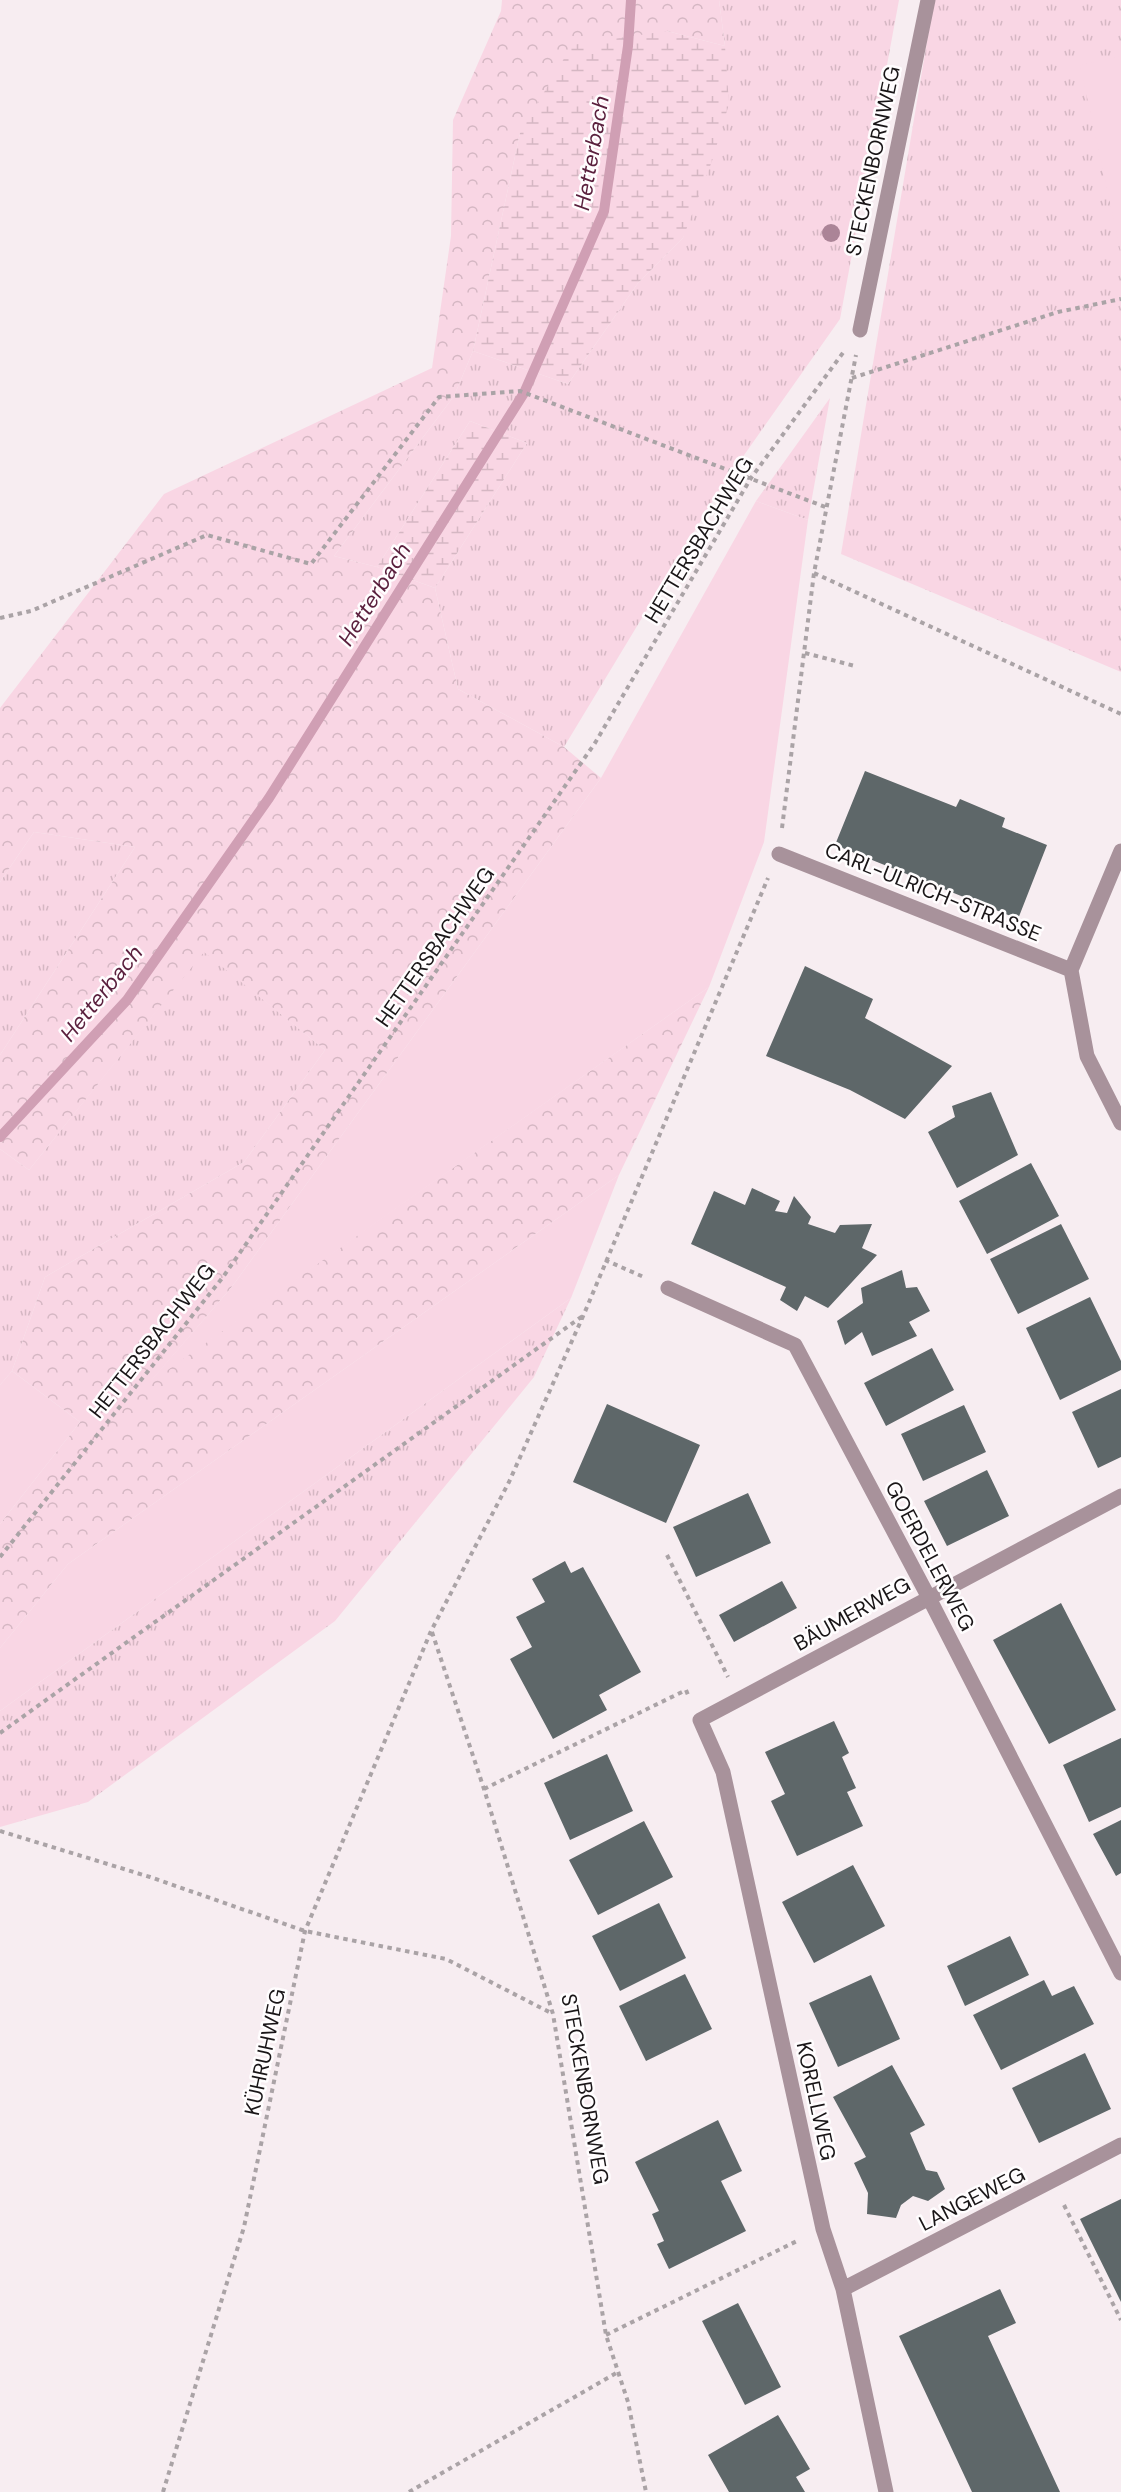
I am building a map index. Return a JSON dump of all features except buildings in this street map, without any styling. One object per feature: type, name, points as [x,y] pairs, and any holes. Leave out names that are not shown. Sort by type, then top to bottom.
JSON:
[{"type":"street","name":"STECKENBORNWEG","points":[[860,330],[928,0]]},
{"type":"street","points":[[1121,851],[1071,970],[1087,1056],[1121,1123]]},
{"type":"street","name":"CARL-ULRICH-STRASSE","points":[[779,854],[1071,970]]},
{"type":"street","name":"GOERDELERWEG","points":[[668,1288],[795,1345],[928,1596],[1121,1972]]},
{"type":"street","name":"BÄUMERWEG","points":[[700,1720],[928,1596],[1121,1496]]},
{"type":"street","name":"KORELLWEG","points":[[700,1720],[723,1772],[823,2229],[843,2289],[886,2492]]},
{"type":"street","name":"LANGEWEG","points":[[843,2289],[1121,2145]]},
{"type":"path","points":[[852,378],[1058,312],[1121,299]]},
{"type":"path","name":"KÜHRUHWEG","points":[[163,2492],[244,2227],[305,1931],[431,1631],[509,1482],[584,1314],[779,854],[814,573],[860,330]]},
{"type":"path","name":"HETTERSBACHWEG","points":[[0,1557],[223,1277],[595,744],[751,478],[860,330]]},
{"type":"path","points":[[0,618],[31,611],[207,535],[311,564],[439,397],[520,391],[828,508]]},
{"type":"path","points":[[814,573],[1121,714]]},
{"type":"path","points":[[805,653],[855,666]]},
{"type":"path","points":[[605,1260],[668,1288]]},
{"type":"path","points":[[0,1733],[584,1314]]},
{"type":"path","points":[[667,1555],[740,1699]]},
{"type":"path","name":"STECKENBORNWEG","points":[[431,1631],[484,1789],[553,2014],[606,2335],[628,2402],[646,2492]]},
{"type":"path","points":[[484,1789],[686,1690],[700,1720]]},
{"type":"path","points":[[0,1831],[150,1877],[305,1931],[446,1959],[553,2014]]},
{"type":"path","points":[[1051,2181],[1121,2320]]},
{"type":"path","points":[[606,2335],[823,2229]]},
{"type":"path","points":[[409,2492],[618,2372]]},
{"type":"green space","points":[[502,0],[719,0],[725,46],[667,31],[520,133],[473,351],[454,396],[334,556],[377,567],[435,588],[458,689],[564,747],[601,778],[231,1288],[151,1381],[709,987],[619,1175],[68,1564],[0,1648],[0,1524],[80,1422],[12,1371],[45,1277],[244,1162],[325,1050],[204,952],[29,1170],[0,1149],[0,1055],[135,847],[34,832],[0,882],[0,708],[164,494],[432,368],[451,236],[453,120],[501,11]]},
{"type":"green space","points":[[719,0],[899,0],[840,319],[718,492],[564,747],[458,689],[435,588],[527,443],[470,421],[377,567],[334,556],[454,396],[473,351],[568,384],[638,283],[683,238],[725,46]]},
{"type":"green space","points":[[934,0],[1121,0],[1121,672],[841,554]]},
{"type":"green space","points":[[667,31],[725,46],[729,104],[712,161],[683,238],[638,283],[568,384],[473,351],[520,133],[572,45]]},
{"type":"green space","points":[[1121,56],[1121,253],[1080,65]]},
{"type":"green space","points":[[830,398],[808,520],[756,501]]},
{"type":"green space","points":[[470,421],[527,443],[435,588],[377,567]]},
{"type":"green space","points":[[756,501],[808,520],[764,842],[709,987],[148,1384],[231,1288],[601,778]]},
{"type":"green space","points":[[34,832],[135,847],[0,1055],[0,882]]},
{"type":"green space","points":[[204,951],[325,1050],[244,1162],[45,1277],[12,1371],[0,1385],[0,1149],[29,1170]]},
{"type":"green space","points":[[619,1175],[571,1298],[0,1711],[0,1648],[68,1564]]},
{"type":"green space","points":[[571,1298],[534,1377],[335,1621],[88,1802],[0,1827],[0,1711]]},
{"type":"green space","points":[[12,1371],[80,1422],[0,1524],[0,1385]]},
{"type":"waterway","name":"Hetterbach","points":[[0,1137],[127,1000],[269,798],[524,393],[604,211],[628,46],[631,0]]}]
